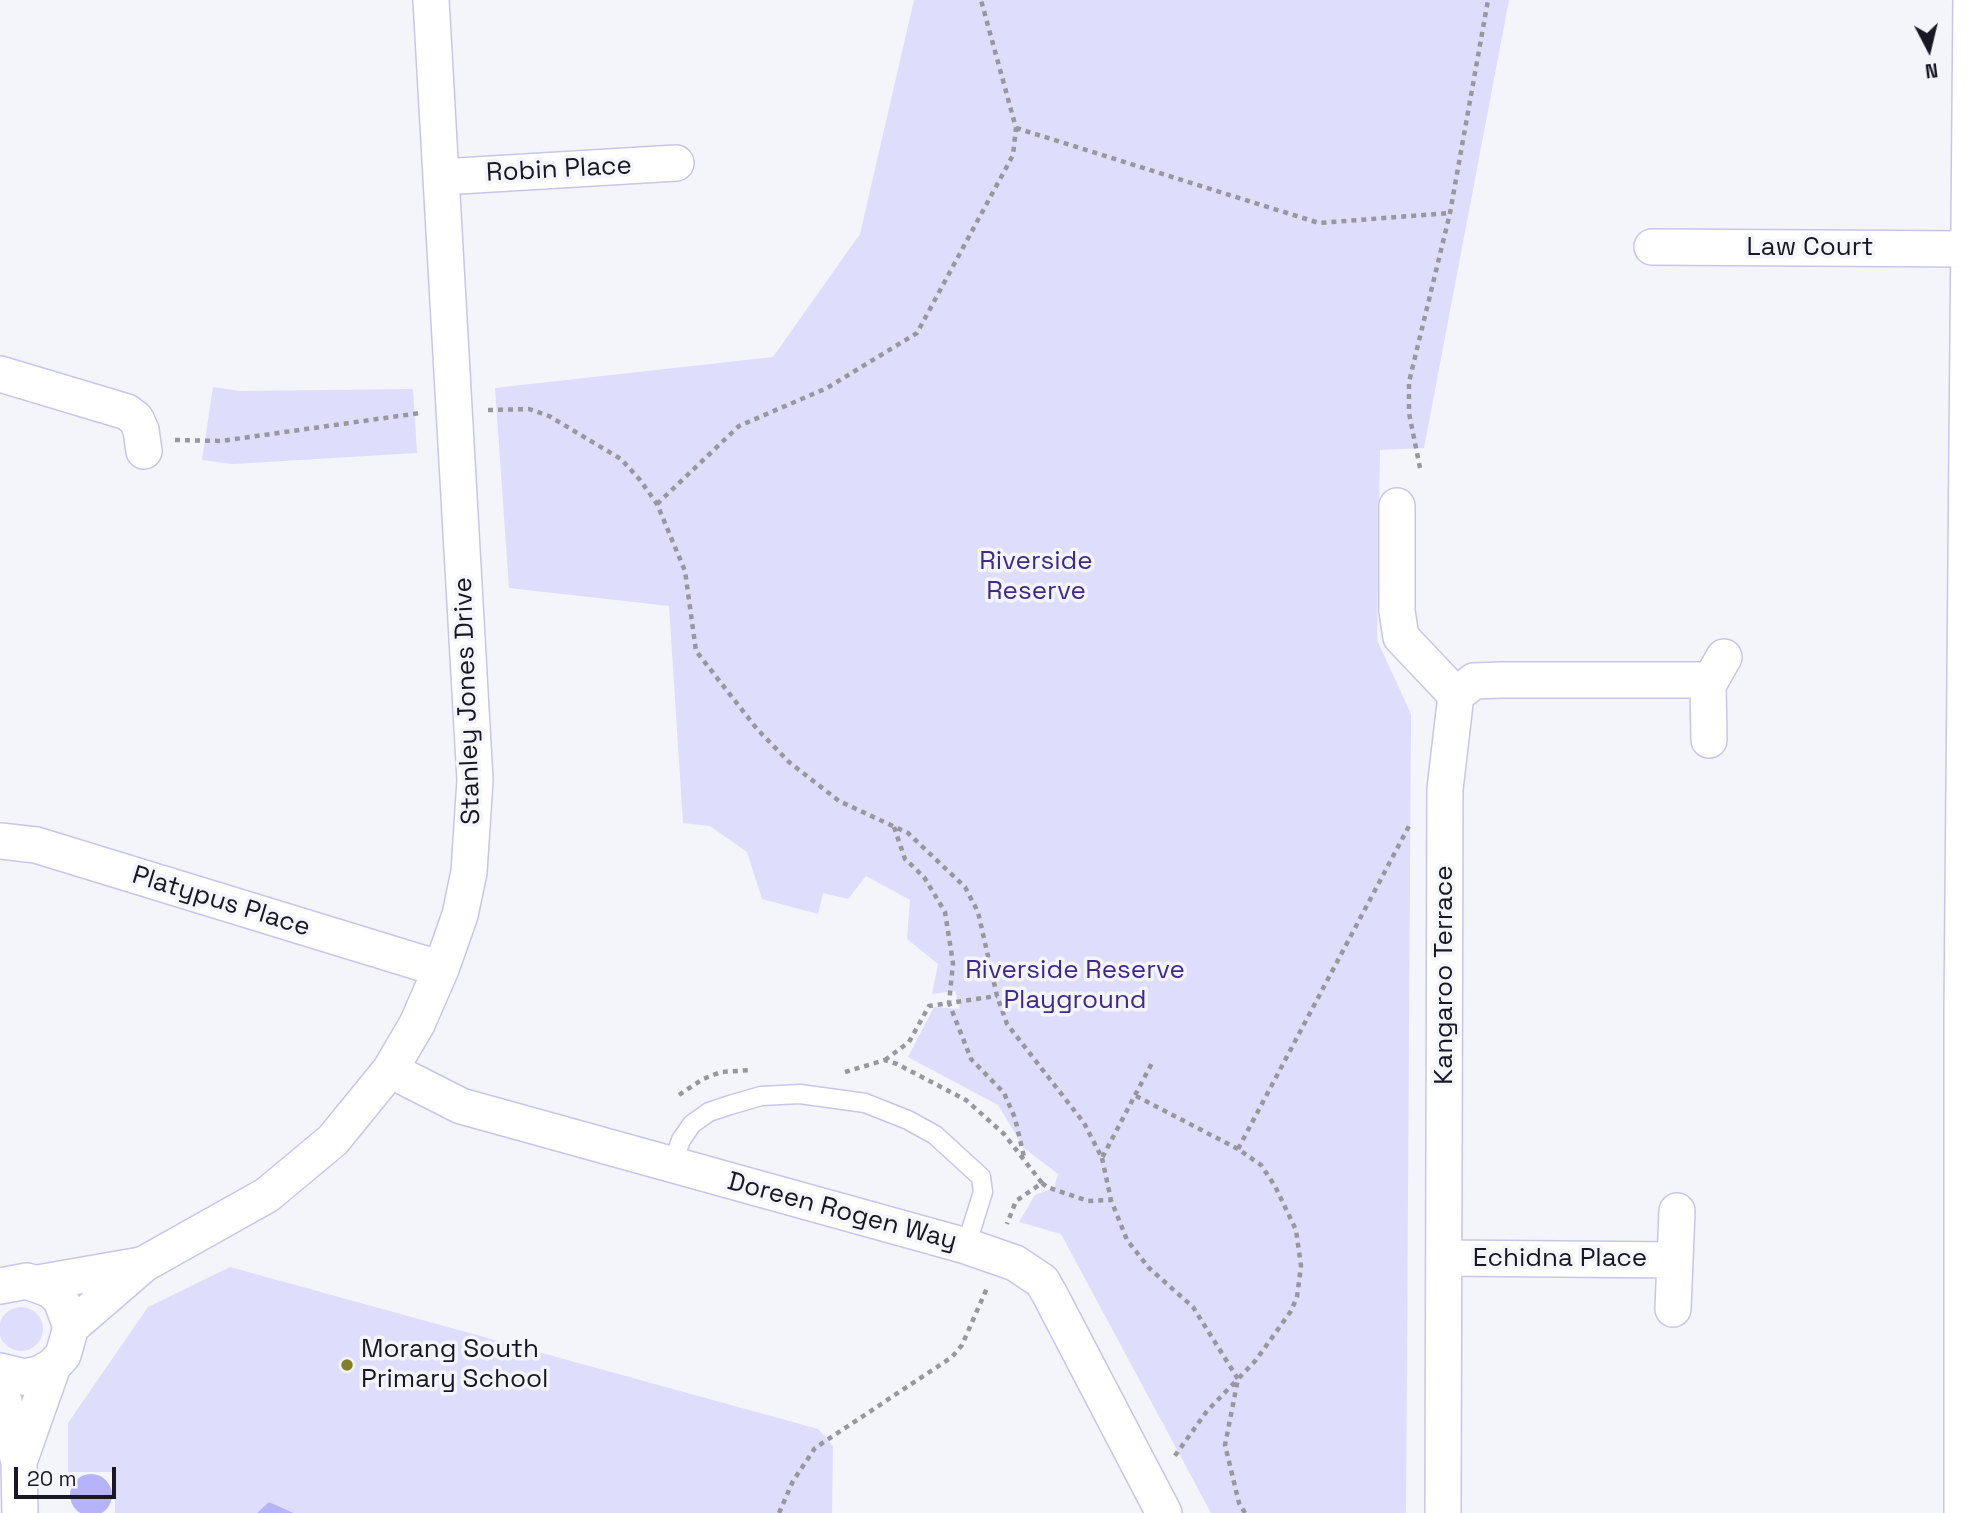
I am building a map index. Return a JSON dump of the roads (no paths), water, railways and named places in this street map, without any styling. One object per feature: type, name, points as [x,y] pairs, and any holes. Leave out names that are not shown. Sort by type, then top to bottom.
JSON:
[{"type":"street","name":"Stanley Jones Drive","points":[[71,1326],[144,1264],[228,1220],[293,1174],[333,1140],[390,1070],[417,1024],[442,969],[460,915],[469,872],[475,780],[431,0]]},
{"type":"street","points":[[1962,1513],[1970,1473],[1973,552],[1968,249],[1975,103],[1972,0]]},
{"type":"street","name":"Robin Place","points":[[442,177],[676,163]]},
{"type":"street","name":"Law Court","points":[[1652,247],[1968,249]]},
{"type":"street","points":[[0,374],[114,406],[136,419],[144,444]]},
{"type":"street","points":[[1397,506],[1396,611],[1401,637],[1456,695],[1474,681],[1717,668],[1709,740]]},
{"type":"street","name":"Kangaroo Terrace","points":[[1443,1513],[1446,789],[1456,695]]},
{"type":"street","name":"Platypus Place","points":[[0,841],[36,845],[442,969]]},
{"type":"street","name":"Doreen Rogen Way","points":[[390,1070],[461,1106],[966,1246],[1015,1264],[1042,1281],[1164,1513]]},
{"type":"street","name":"Echidna Place","points":[[1673,1309],[1677,1211]]},
{"type":"street","name":"Echidna Place","points":[[1444,1258],[1675,1260]]},
{"type":"street","name":"Stanley Jones Drive","points":[[0,1286],[16,1281],[38,1283],[144,1264]]},
{"type":"street","points":[[0,1371],[24,1377],[39,1374],[53,1366],[63,1355],[71,1326],[61,1300],[38,1283]]},
{"type":"street","points":[[19,1462],[53,1366]]},
{"type":"street","points":[[0,1386],[19,1462],[20,1513]]},
{"type":"lane","points":[[671,1165],[681,1140],[692,1124],[704,1115],[730,1105],[761,1096],[800,1094],[865,1103],[934,1135],[981,1177],[983,1192],[966,1246]]},
{"type":"place","name":"Morang South Primary School","points":[[347,1365]]},
{"type":"park label","name":"Riverside Reserve","points":[[1036,577]]},
{"type":"park label","name":"Riverside Reserve Playground","points":[[1075,986]]}]
